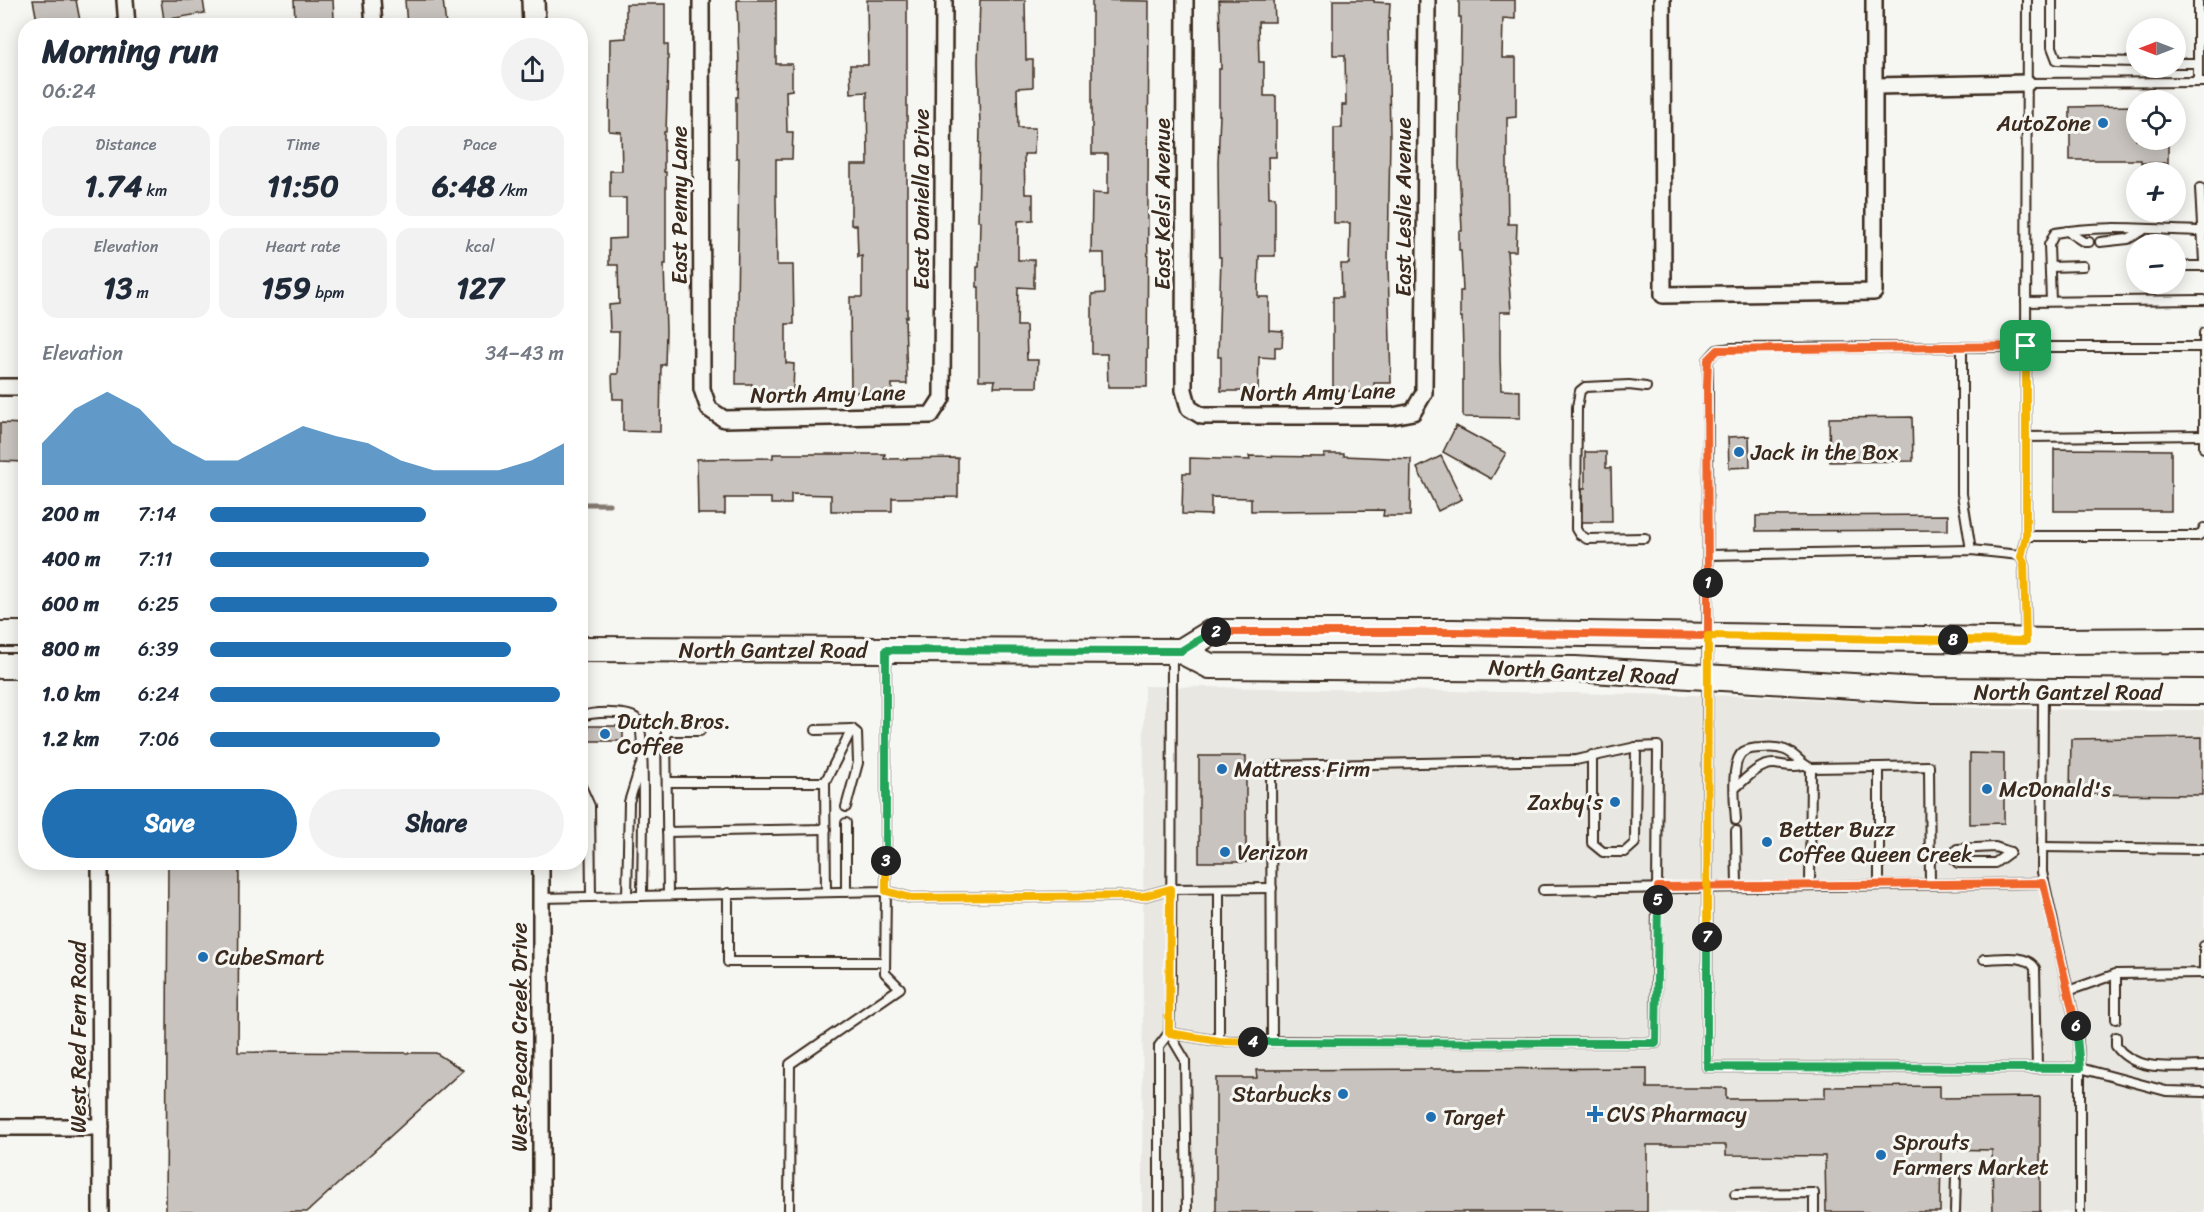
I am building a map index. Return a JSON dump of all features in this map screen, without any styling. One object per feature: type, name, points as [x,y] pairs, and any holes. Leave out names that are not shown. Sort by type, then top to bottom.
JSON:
[{"type":"main road","name":"North Gantzel Road","points":[[1176,651],[1212,632],[1453,632],[2026,641],[2204,640]]},
{"type":"main road","points":[[0,634],[18,634]]},
{"type":"main road","name":"North Gantzel Road","points":[[588,649],[1176,651],[1210,666],[1564,669],[1919,690],[2204,692]]},
{"type":"main road","points":[[0,666],[18,666]]},
{"type":"street","points":[[125,0],[126,18]]},
{"type":"street","points":[[372,0],[373,18]]},
{"type":"street","points":[[533,0],[534,18]]},
{"type":"street","name":"East Penny Lane","points":[[701,0],[702,389],[709,409]]},
{"type":"street","name":"East Daniella Drive","points":[[942,398],[944,0]]},
{"type":"street","name":"East Kelsi Avenue","points":[[1185,0],[1184,390],[1189,408]]},
{"type":"street","name":"East Leslie Avenue","points":[[1413,412],[1424,393],[1427,0]]},
{"type":"street","points":[[1662,0],[1663,295],[1874,292],[1874,0]]},
{"type":"street","points":[[1875,86],[2027,83]]},
{"type":"street","points":[[0,387],[18,387]]},
{"type":"street","name":"North Amy Lane","points":[[709,409],[724,419],[932,415],[942,398]]},
{"type":"street","name":"North Amy Lane","points":[[1189,408],[1202,416],[1392,416],[1413,412]]},
{"type":"street","name":"West Red Fern Road","points":[[100,870],[101,1212]]},
{"type":"street","name":"West Pecan Creek Drive","points":[[541,870],[541,1212]]},
{"type":"street","points":[[0,1127],[101,1127]]},
{"type":"lane","points":[[2026,641],[2024,563],[2021,557],[2026,536],[2027,0]]},
{"type":"lane","points":[[2052,0],[2052,47],[2058,60],[2126,62]]},
{"type":"lane","points":[[2027,83],[2201,82],[2198,63],[2198,0]]},
{"type":"lane","points":[[2186,63],[2198,63]]},
{"type":"lane","points":[[2186,265],[2204,264],[2200,188]]},
{"type":"lane","points":[[2100,242],[2128,239],[2143,230]]},
{"type":"lane","points":[[2051,301],[2049,245],[2055,233],[2067,231],[2202,231]]},
{"type":"lane","points":[[2067,231],[2084,242],[2089,242]]},
{"type":"lane","points":[[2050,267],[2083,266]]},
{"type":"lane","points":[[2026,302],[2204,300]]},
{"type":"lane","points":[[2204,333],[2204,448]]},
{"type":"lane","points":[[2204,347],[2026,346],[1718,350],[1708,360],[1707,387],[1707,1067],[2080,1068],[2166,1090],[2204,1092]]},
{"type":"lane","points":[[1962,347],[1962,494],[1971,550]]},
{"type":"lane","points":[[1645,538],[1587,539],[1576,529],[1577,406],[1580,391],[1585,387],[1629,385],[1646,387]]},
{"type":"lane","points":[[2027,436],[2204,435]]},
{"type":"lane","points":[[2026,536],[2198,536],[2204,528]]},
{"type":"lane","points":[[1708,555],[1971,550],[2010,553],[2021,557]]},
{"type":"lane","points":[[789,1212],[790,1064],[900,988],[885,973],[886,650]]},
{"type":"lane","points":[[1176,651],[1169,1033],[1185,1059],[1187,1212]]},
{"type":"lane","points":[[2043,692],[2043,883],[2078,1031],[2080,1212]]},
{"type":"lane","points":[[588,713],[625,714],[640,722],[643,758],[642,896]]},
{"type":"lane","points":[[826,892],[825,782],[852,729]]},
{"type":"lane","points":[[816,730],[852,729],[857,733],[858,763],[846,807]]},
{"type":"lane","points":[[668,895],[666,731],[700,731]]},
{"type":"lane","points":[[1169,1033],[1219,1041],[1272,1042],[1656,1043],[1658,746],[1636,747],[1576,760],[1271,766],[1272,1042]]},
{"type":"lane","points":[[1592,755],[1593,843],[1603,852],[1625,852],[1635,843],[1636,747]]},
{"type":"lane","points":[[1736,820],[1736,761],[1743,752],[1754,748],[1773,747],[1786,750],[1796,756],[1807,767],[1810,885]]},
{"type":"lane","points":[[627,896],[629,802],[643,758]]},
{"type":"lane","points":[[1735,788],[1768,764],[1794,768],[1929,766],[1929,884]]},
{"type":"lane","points":[[1879,767],[1879,885]]},
{"type":"lane","points":[[667,782],[825,782]]},
{"type":"lane","points":[[588,802],[590,806],[591,897]]},
{"type":"lane","points":[[846,823],[846,892]]},
{"type":"lane","points":[[667,832],[826,829]]},
{"type":"lane","points":[[1736,831],[1737,886]]},
{"type":"lane","points":[[1929,856],[1952,856],[1958,863],[1995,863],[2010,852],[1995,847],[1957,849],[1952,856]]},
{"type":"lane","points":[[2042,847],[2204,849]]},
{"type":"lane","points":[[1543,890],[2043,883]]},
{"type":"lane","points":[[541,898],[886,891],[911,898],[1144,896],[1170,889],[1272,888]]},
{"type":"lane","points":[[1219,889],[1219,1041]]},
{"type":"lane","points":[[728,893],[728,962],[885,962]]},
{"type":"lane","points":[[2068,991],[2116,974],[2204,973],[2204,946]]},
{"type":"lane","points":[[1984,958],[2025,959],[2035,968],[2037,1068]]},
{"type":"lane","points":[[2116,974],[2116,1019]]},
{"type":"lane","points":[[1159,1212],[1159,1046],[1169,1033]]},
{"type":"lane","points":[[2116,1037],[2116,1046],[2127,1058],[2150,1066],[2204,1066]]},
{"type":"lane","points":[[1955,1212],[1956,1174]]},
{"type":"lane","points":[[1735,1194],[1814,1193],[1814,1212]]},
{"type":"shaded area","points":[[1144,686],[1752,696],[1998,709],[2204,710],[2204,1212],[1142,1212]]},
{"type":"building","points":[[33,0],[76,0],[79,18],[36,18]]},
{"type":"building","points":[[161,0],[203,0],[205,13],[164,18]]},
{"type":"building","points":[[294,0],[333,0],[334,18],[295,18]]},
{"type":"building","points":[[405,0],[443,0],[445,18],[406,18]]},
{"type":"building","points":[[737,0],[776,0],[776,64],[792,64],[792,90],[786,91],[787,132],[793,132],[792,159],[776,159],[776,198],[777,265],[793,265],[794,324],[786,324],[786,363],[794,364],[793,392],[752,390],[752,384],[736,384],[739,158],[736,158],[736,97],[738,97],[739,65]]},
{"type":"building","points":[[867,0],[907,0],[907,317],[905,317],[907,384],[892,384],[892,391],[851,392],[850,297],[862,297],[862,256],[858,257],[857,225],[851,225],[851,165],[868,165],[867,92],[851,93],[850,65],[868,65]]},
{"type":"building","points":[[980,0],[1025,0],[1026,60],[1033,60],[1033,87],[1017,88],[1018,128],[1035,128],[1034,154],[1024,154],[1025,194],[1033,194],[1033,220],[1018,221],[1018,260],[1034,260],[1034,288],[1018,287],[1017,326],[1026,326],[1027,360],[1038,360],[1037,387],[994,387],[995,380],[979,380],[977,267],[979,267],[980,221],[978,221],[980,127],[978,62]]},
{"type":"building","points":[[1092,0],[1149,1],[1147,387],[1108,387],[1107,354],[1092,354],[1092,294],[1105,293],[1104,253],[1091,253],[1092,193],[1108,194],[1108,154],[1092,154]]},
{"type":"building","points":[[1219,0],[1274,0],[1275,22],[1258,22],[1259,62],[1264,62],[1264,96],[1276,96],[1276,157],[1268,157],[1269,197],[1275,197],[1275,256],[1259,256],[1258,297],[1269,297],[1269,330],[1283,331],[1282,347],[1275,347],[1275,358],[1259,357],[1258,391],[1221,391],[1221,357],[1218,357],[1221,257],[1219,257],[1218,162],[1219,69],[1221,69]]},
{"type":"building","points":[[1333,0],[1374,0],[1374,2],[1390,3],[1388,22],[1390,136],[1388,263],[1391,383],[1374,383],[1374,391],[1333,391],[1333,297],[1342,297],[1341,264],[1349,264],[1350,223],[1334,223],[1334,128],[1342,128],[1342,105],[1346,105],[1345,55],[1333,55]]},
{"type":"building","points":[[1459,0],[1515,0],[1515,19],[1503,18],[1502,58],[1516,58],[1516,117],[1507,118],[1507,164],[1508,224],[1517,224],[1516,251],[1507,251],[1511,312],[1500,312],[1500,357],[1501,390],[1520,391],[1520,418],[1463,417],[1460,291],[1463,291],[1461,250],[1459,250],[1459,231],[1462,231],[1459,164],[1461,17],[1459,17]]},
{"type":"building","points":[[626,4],[665,4],[665,45],[668,45],[666,132],[664,132],[666,331],[665,365],[661,365],[660,432],[623,431],[623,399],[613,399],[612,374],[618,374],[619,332],[610,332],[609,305],[619,304],[618,265],[609,265],[609,239],[626,238],[626,198],[610,198],[610,171],[622,171],[621,132],[609,131],[610,39],[626,38]]},
{"type":"building","name":"AutoZone","points":[[2126,106],[2126,150],[2168,150],[2168,162],[2070,160],[2070,107]]},
{"type":"building","points":[[1912,417],[1913,461],[1830,462],[1829,418]]},
{"type":"building","points":[[0,423],[18,424],[18,462],[0,461]]},
{"type":"building","points":[[1456,426],[1506,453],[1491,479],[1443,452]]},
{"type":"building","name":"Jack in the Box","points":[[1749,436],[1750,467],[1729,468],[1728,437]]},
{"type":"building","points":[[2054,449],[2171,450],[2171,511],[2054,511]]},
{"type":"building","points":[[1585,452],[1606,452],[1606,468],[1611,468],[1612,522],[1582,522]]},
{"type":"building","points":[[773,454],[885,454],[884,459],[958,458],[958,497],[892,498],[892,511],[831,511],[831,495],[791,494],[791,504],[771,504],[771,498],[725,498],[725,514],[698,514],[697,459],[773,458]]},
{"type":"building","points":[[1324,454],[1411,459],[1410,516],[1383,516],[1384,510],[1251,511],[1251,498],[1211,497],[1211,515],[1182,514],[1183,473],[1190,473],[1190,458],[1250,460],[1249,456],[1324,457]]},
{"type":"building","points":[[1441,456],[1462,499],[1438,511],[1417,468]]},
{"type":"building","points":[[1948,515],[1948,530],[1756,531],[1756,516]]},
{"type":"building","name":"Dutch Bros. Coffee","points":[[588,726],[623,726],[623,741],[588,741]]},
{"type":"building","points":[[2202,737],[2202,795],[2070,794],[2071,739]]},
{"type":"building","name":"McDonald's","points":[[1970,753],[2004,754],[2004,823],[1970,824]]},
{"type":"building","points":[[1199,756],[1246,756],[1246,862],[1199,862]]},
{"type":"building","name":"CubeSmart","points":[[168,870],[239,870],[238,1052],[436,1053],[463,1070],[307,1212],[166,1212]]},
{"type":"building","name":"Target","points":[[1647,1068],[1647,1088],[1726,1088],[1726,1099],[1825,1098],[1825,1087],[1940,1086],[1940,1098],[2040,1097],[2040,1212],[1993,1212],[1992,1150],[1941,1149],[1940,1212],[1826,1212],[1825,1156],[1726,1155],[1726,1145],[1647,1145],[1647,1212],[1216,1212],[1216,1078],[1257,1078],[1256,1070]]},
{"type":"waterway","points":[[588,504],[609,504]]},
{"type":"place","name":"AutoZone","points":[[2103,123]]},
{"type":"place","name":"Jack in the Box","points":[[1739,452]]},
{"type":"place","name":"Dutch Bros. Coffee","points":[[605,734]]},
{"type":"place","name":"Mattress Firm","points":[[1222,769]]},
{"type":"place","name":"McDonald's","points":[[1987,789]]},
{"type":"place","name":"Zaxby's","points":[[1615,802]]},
{"type":"place","name":"Better Buzz Coffee Queen Creek","points":[[1767,842]]},
{"type":"place","name":"Verizon","points":[[1225,852]]},
{"type":"place","name":"CubeSmart","points":[[203,957]]},
{"type":"place","name":"Starbucks","points":[[1343,1094]]},
{"type":"place","name":"CVS Pharmacy","points":[[1595,1114]]},
{"type":"place","name":"Target","points":[[1431,1117]]},
{"type":"place","name":"Sprouts Farmers Market","points":[[1881,1155]]},
{"type":"route","points":[[2026,346],[1732,348],[1718,350],[1708,360],[1707,387],[1708,636],[1453,632],[1296,634],[1212,632],[1181,651],[886,650],[886,891],[911,898],[1144,896],[1170,889],[1169,1033],[1219,1041],[1656,1043],[1658,887],[1707,886],[2043,883],[2078,1031],[2080,1068],[1707,1067],[1707,886],[1707,679],[1708,636],[2026,641],[2024,563],[2021,557],[2026,536],[2026,346]]}]
